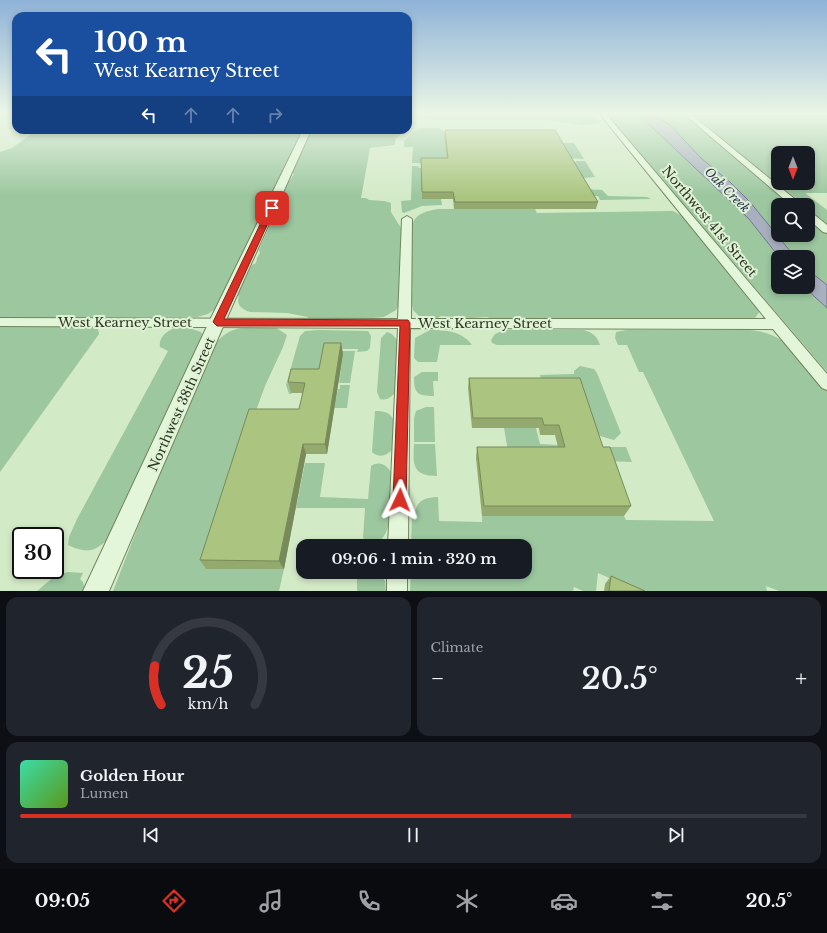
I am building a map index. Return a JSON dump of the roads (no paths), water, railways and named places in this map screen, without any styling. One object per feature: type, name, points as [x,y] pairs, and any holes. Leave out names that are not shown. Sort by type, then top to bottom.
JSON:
[{"type":"street","name":"Northwest 38th Street","points":[[96,591],[217,322],[302,141]]},
{"type":"street","name":"Northwest 41st Street","points":[[625,141],[827,384]]},
{"type":"street","points":[[719,141],[789,198]]},
{"type":"street","points":[[398,539],[407,219]]},
{"type":"street","points":[[815,220],[827,230]]},
{"type":"street","name":"West Kearney Street","points":[[0,322],[778,324]]},
{"type":"street","points":[[397,579],[397,591]]},
{"type":"water","name":"Oak Creek","points":[[666,141],[685,141],[701,158],[730,182],[750,202],[771,228],[771,242],[783,242],[789,250],[773,250],[749,219]]},
{"type":"water","points":[[815,276],[827,285],[827,308],[812,294],[815,294]]}]
